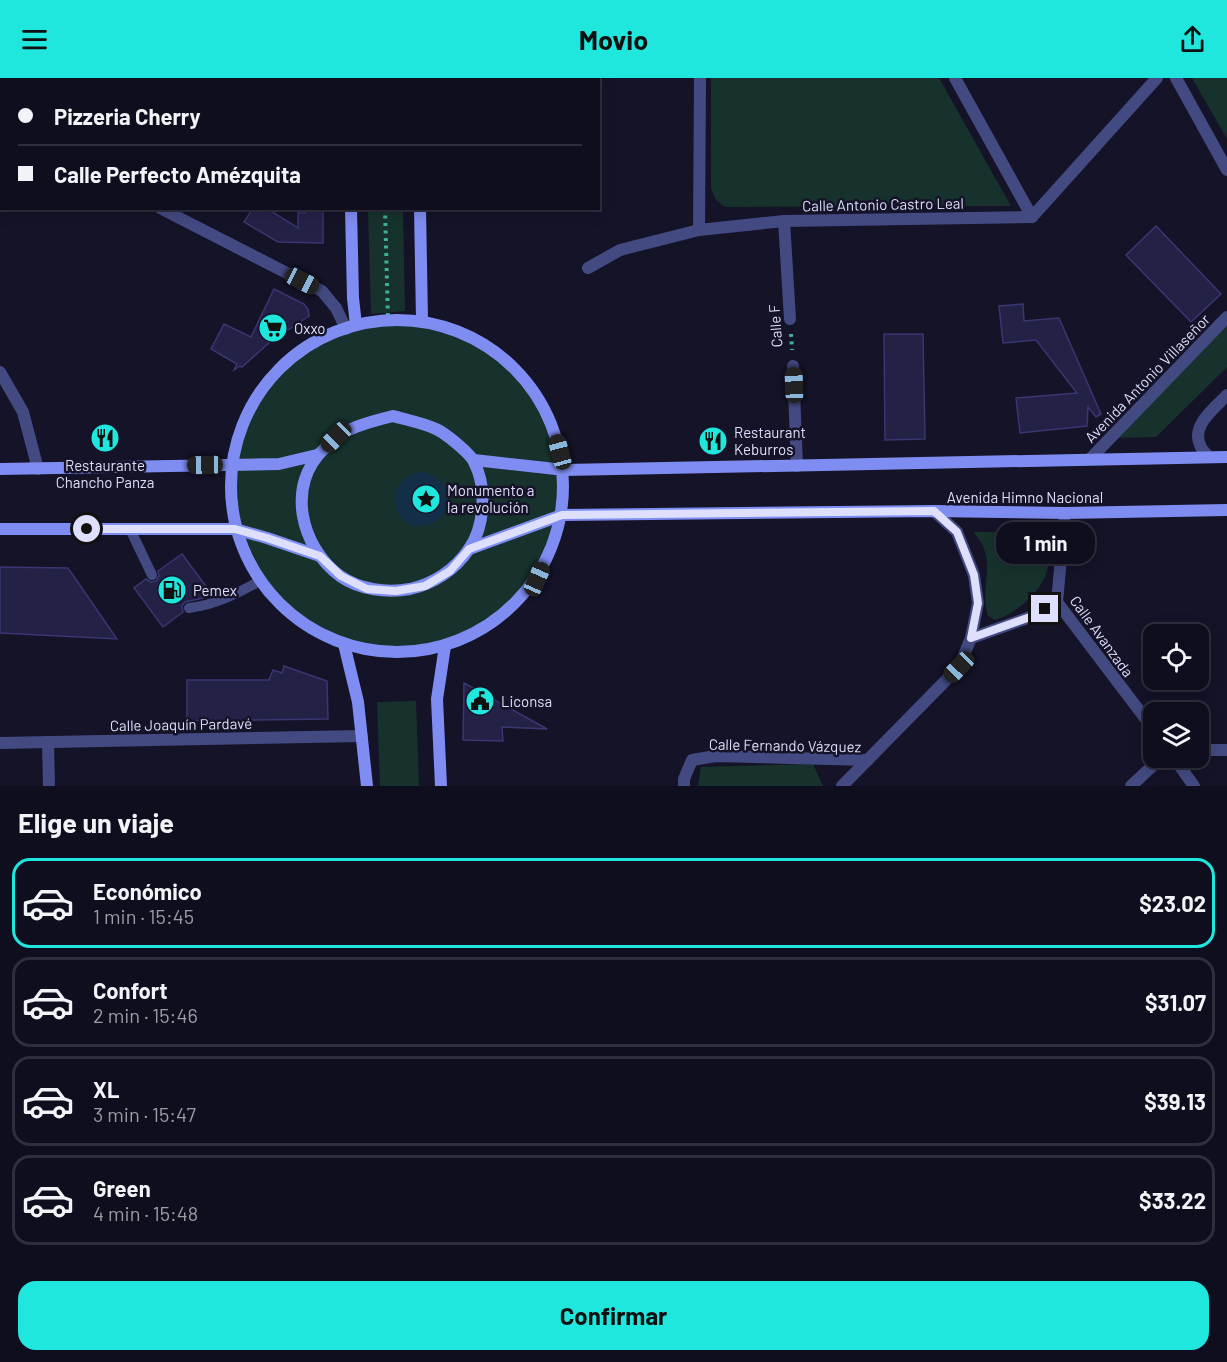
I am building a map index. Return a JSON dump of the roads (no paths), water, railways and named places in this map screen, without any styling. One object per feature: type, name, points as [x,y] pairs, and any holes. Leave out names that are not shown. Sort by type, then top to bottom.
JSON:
[{"type":"main road","points":[[351,210],[353,298],[351,327]]},
{"type":"main road","points":[[420,210],[422,320]]},
{"type":"main road","points":[[422,320],[475,337],[520,370],[550,416],[565,470],[562,515],[560,527],[537,579],[497,621],[445,646],[388,653],[337,643],[291,616],[260,581],[235,529],[229,465],[242,423],[271,376],[314,340],[367,321],[422,320]]},
{"type":"main road","points":[[474,460],[482,490],[481,520],[469,549],[450,571],[425,586],[396,591],[367,589],[341,576],[320,556],[306,530],[301,501],[306,471],[317,455],[336,437],[366,422],[393,416],[437,429],[474,460],[565,470],[1227,457]]},
{"type":"main road","points":[[0,469],[279,464],[317,455]]},
{"type":"main road","name":"Avenida Himno Nacional","points":[[469,549],[562,515],[1227,510]]},
{"type":"main road","points":[[0,529],[235,529],[320,556]]},
{"type":"main road","points":[[344,644],[358,702],[367,786]]},
{"type":"main road","points":[[441,786],[437,699],[445,646]]},
{"type":"street","points":[[699,230],[700,78]]},
{"type":"street","points":[[955,78],[1032,217],[1157,78]]},
{"type":"street","points":[[1176,78],[1227,170]]},
{"type":"street","points":[[164,210],[322,291],[351,327]]},
{"type":"street","name":"Calle Antonio Castro Leal","points":[[588,268],[620,250],[699,230],[784,221],[1032,217]]},
{"type":"street","name":"Calle F","points":[[784,221],[790,319]]},
{"type":"street","name":"Avenida Antonio Villaseñor","points":[[1090,459],[1227,317]]},
{"type":"street","name":"Calle F","points":[[793,366],[797,465]]},
{"type":"street","points":[[0,372],[23,412],[38,469]]},
{"type":"street","points":[[1209,457],[1200,446],[1198,435],[1201,422],[1227,395]]},
{"type":"street","points":[[842,786],[959,667],[971,638],[978,603],[974,575],[957,532],[934,511]]},
{"type":"street","name":"Calle Avanzada","points":[[1065,513],[1057,602],[1143,715]]},
{"type":"street","points":[[971,638],[1033,616],[1057,602]]},
{"type":"street","name":"Calle Joaquín Pardavé","points":[[0,743],[362,736]]},
{"type":"street","points":[[48,742],[49,786]]},
{"type":"street","points":[[1209,750],[1227,750]]},
{"type":"street","name":"Calle Fernando Vázquez","points":[[684,786],[684,779],[692,760],[716,756],[868,760]]},
{"type":"street","points":[[1131,786],[1150,768]]},
{"type":"street","points":[[1181,768],[1194,786]]},
{"type":"lane","points":[[130,529],[152,575]]},
{"type":"lane","points":[[189,609],[228,599],[260,581]]},
{"type":"water","points":[[423,472],[429,474],[440,481],[447,491],[446,510],[434,523],[416,526],[406,522],[399,514],[395,504],[395,494],[400,484],[409,476]],"holes":[[[426,488],[436,493],[438,500],[435,507],[428,511],[418,508],[414,501],[416,493]]]},
{"type":"place","name":"Oxxo","points":[[273,328]]},
{"type":"place","name":"Restaurante Chancho Panza","points":[[105,438]]},
{"type":"place","name":"Restaurant Keburros","points":[[713,441]]},
{"type":"place","name":"Monumento a la revolución","points":[[426,499]]},
{"type":"place","name":"Pemex","points":[[172,590]]},
{"type":"place","name":"Liconsa","points":[[480,701]]}]
